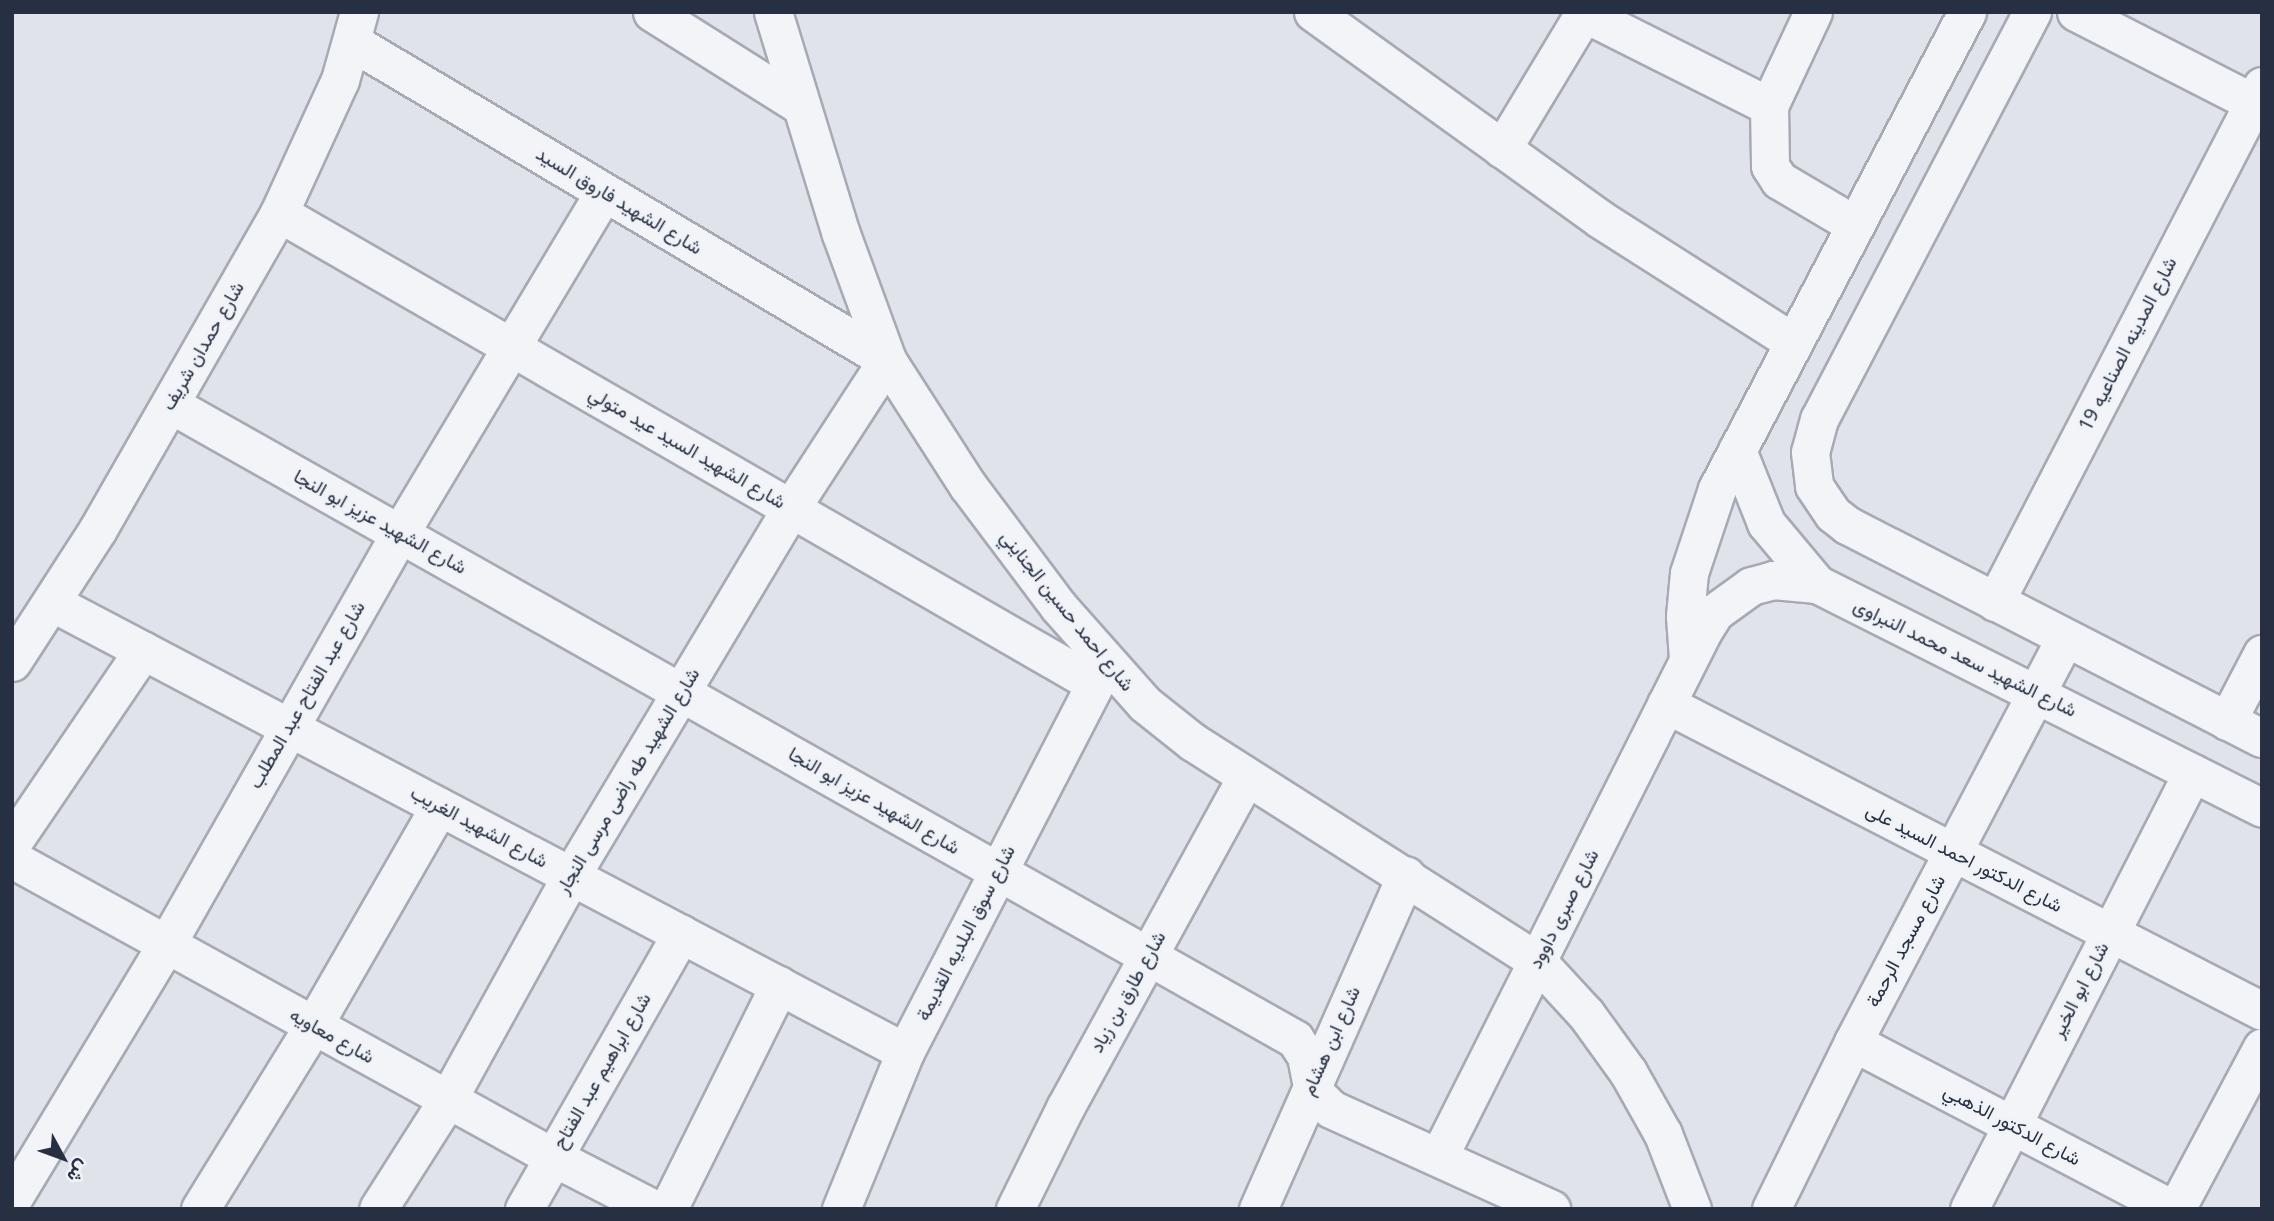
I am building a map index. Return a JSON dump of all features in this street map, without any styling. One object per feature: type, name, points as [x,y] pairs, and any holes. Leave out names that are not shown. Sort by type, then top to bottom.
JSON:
[{"type":"street","points":[[652,12],[801,106]]},
{"type":"street","name":"شارع احمد حسين الجنايني","points":[[772,12],[841,234],[887,359],[975,496],[1100,674],[1246,778],[1406,875],[1538,962],[1586,1014],[1628,1072],[1663,1134],[1692,1209]]},
{"type":"street","points":[[1313,12],[1600,219],[1793,342]]},
{"type":"street","points":[[1813,12],[1769,106],[1768,155],[1779,180],[1855,225]]},
{"type":"street","points":[[1688,660],[1689,572],[1700,530],[1737,450],[1967,12]]},
{"type":"street","points":[[2032,12],[1813,435],[1810,452],[1814,486],[1827,508],[1847,525],[2064,639],[2262,738]]},
{"type":"street","points":[[2076,12],[2259,98]]},
{"type":"street","points":[[1502,149],[1584,13],[1769,106]]},
{"type":"street","name":"شارع الشهيد فاروق السيد","points":[[355,27],[604,192],[887,359]]},
{"type":"street","name":"شارع حمدان شريف","points":[[12,662],[53,603],[279,213],[340,80],[355,27]]},
{"type":"street","points":[[1948,48],[2000,75]]},
{"type":"street","name":"شارع المدينه الصناعيه 19","points":[[1995,602],[2259,98]]},
{"type":"street","name":"شارع عبد الفتاح عبد المطلب","points":[[12,1200],[166,945],[400,533],[604,192]]},
{"type":"street","name":"شارع الشهيد السيد عيد متولي","points":[[279,213],[791,508],[1100,674]]},
{"type":"street","name":"شارع الشهيد طه راضى مرسى النجار","points":[[378,1209],[448,1099],[571,876],[791,508],[887,359]]},
{"type":"street","name":"شارع الشهيد عزيز ابو النجا","points":[[170,404],[1295,1040],[1307,1056],[1317,1098],[1331,1109],[1551,1209]]},
{"type":"street","points":[[1737,450],[1766,523],[1817,584]]},
{"type":"street","name":"شارع الشهيد سعد محمد النبراوى","points":[[1688,660],[1715,612],[1732,597],[1773,580],[1817,584],[2262,808]]},
{"type":"street","name":"شارع الشهيد الغريب","points":[[53,603],[905,1052]]},
{"type":"street","name":"شارع مسجد الرحمة","points":[[1771,1209],[1853,1042],[2064,639]]},
{"type":"street","points":[[12,843],[143,650]]},
{"type":"street","points":[[2227,720],[2262,654]]},
{"type":"street","name":"شارع صبرى داوود","points":[[1439,1156],[1688,660]]},
{"type":"street","name":"شارع سوق البلديه القديمة","points":[[841,1209],[905,1052],[1100,674]]},
{"type":"street","name":"شارع الدكتور احمد السيد على","points":[[1666,704],[2262,1011]]},
{"type":"street","name":"شارع ابو الخير","points":[[1969,1209],[2010,1124],[2192,773]]},
{"type":"street","name":"شارع طارق بن زياد","points":[[1015,1209],[1147,955],[1246,778]]},
{"type":"street","points":[[200,1209],[313,1026],[439,807]]},
{"type":"street","name":"شارع معاويه","points":[[12,859],[552,1157],[654,1209]]},
{"type":"street","name":"شارع ابن هشام","points":[[1258,1209],[1406,875]]},
{"type":"street","name":"شارع ابراهيم عبد الفتاح","points":[[524,1209],[681,934]]},
{"type":"street","points":[[668,1209],[779,985]]},
{"type":"street","name":"شارع الدكتور الذهبي","points":[[1853,1042],[2174,1209]]},
{"type":"street","points":[[2174,1209],[2262,1047]]}]
